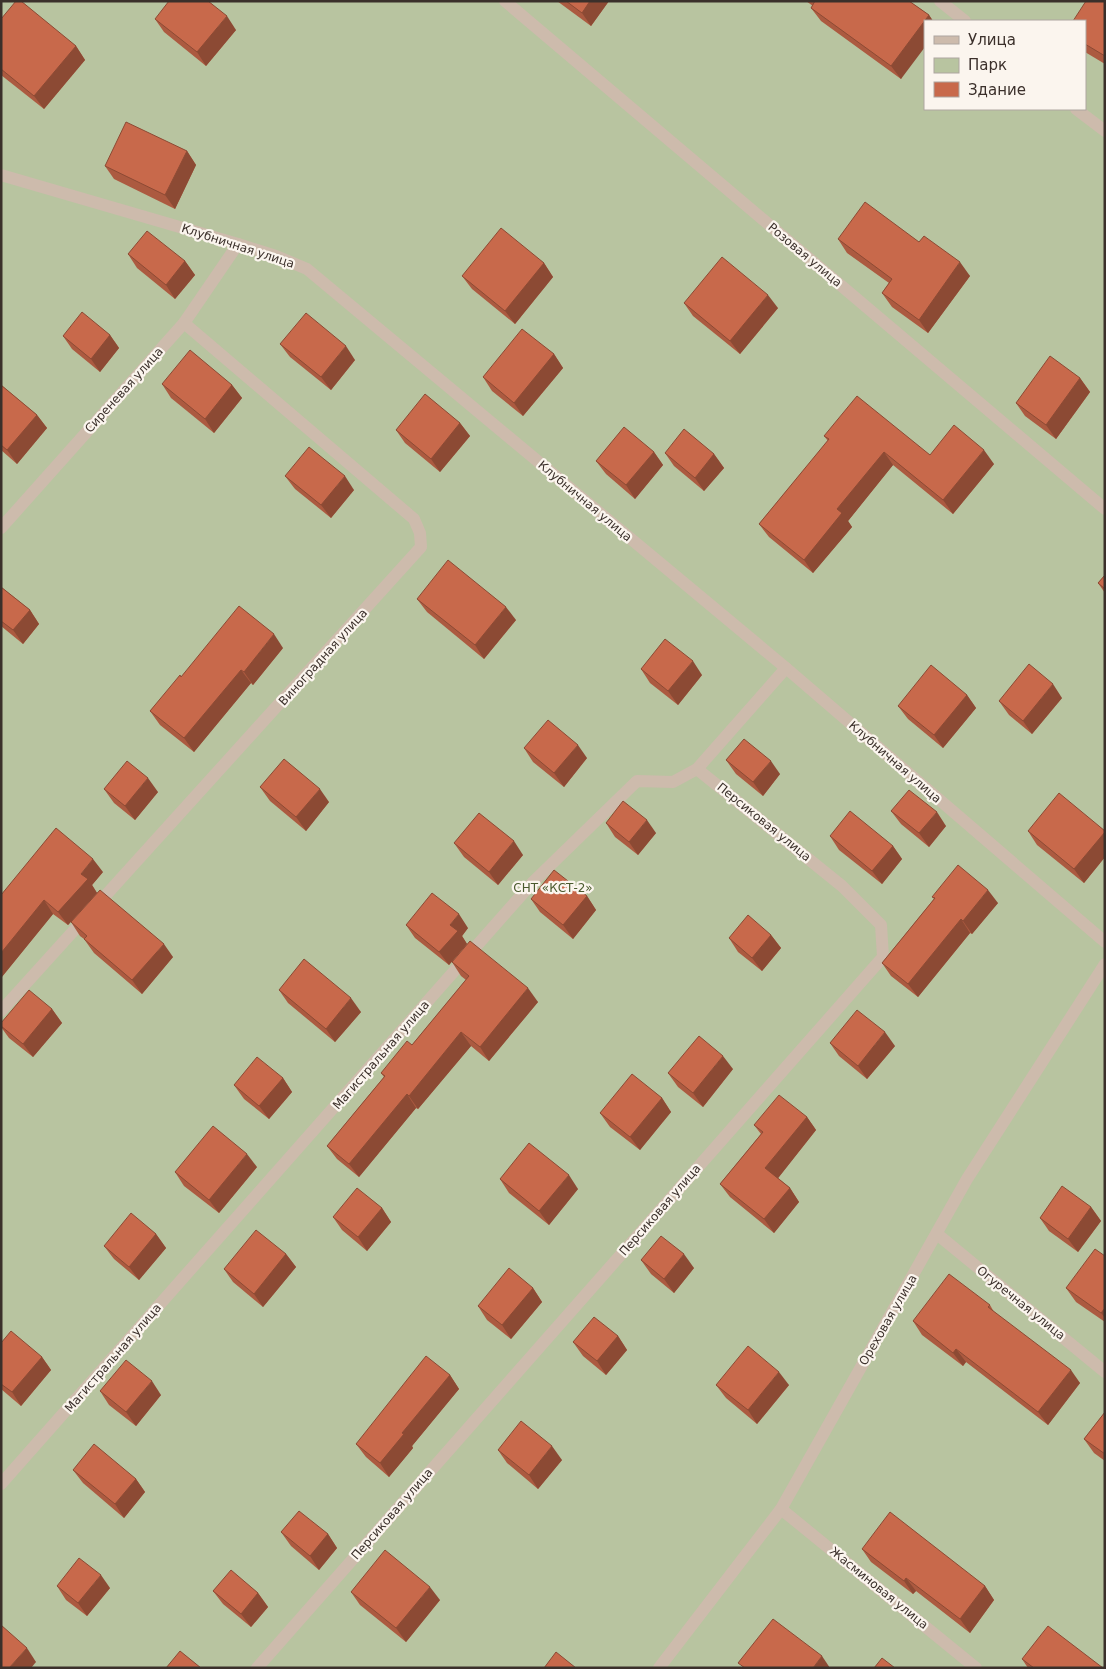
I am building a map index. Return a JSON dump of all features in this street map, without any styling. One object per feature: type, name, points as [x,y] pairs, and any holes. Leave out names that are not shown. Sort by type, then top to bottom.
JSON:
[{"type":"street","name":"Розовая улица","points":[[504,1],[1105,509]]},
{"type":"street","points":[[940,1],[965,20]]},
{"type":"street","points":[[1077,110],[1105,131]]},
{"type":"street","name":"Клубничная улица","points":[[1,175],[238,244],[276,256],[307,269],[786,668],[1105,942]]},
{"type":"street","name":"Сиреневая улица","points":[[1,528],[184,323],[238,244]]},
{"type":"street","name":"Виноградная улица","points":[[1,1011],[421,547],[420,533],[414,519],[184,323]]},
{"type":"street","name":"Магистральная улица","points":[[1,1484],[533,882],[637,781],[673,782],[698,769],[786,668]]},
{"type":"street","name":"Персиковая улица","points":[[257,1668],[883,956],[881,925],[842,886],[698,769]]},
{"type":"street","name":"Ореховая улица","points":[[659,1668],[781,1509],[967,1179],[1105,964]]},
{"type":"street","name":"Огуречная улица","points":[[937,1234],[1105,1372]]},
{"type":"street","name":"Жасминовая улица","points":[[781,1509],[976,1668]]},
{"type":"green space","name":"СНТ «КСТ-2»","points":[[1,1],[1105,1],[1105,1668],[1,1668]]},
{"type":"building","points":[[16,1],[21,1],[76,46],[34,96],[1,69],[1,19]]},
{"type":"building","points":[[169,1],[208,1],[227,16],[197,52],[155,19]]},
{"type":"building","points":[[566,1],[590,1],[582,13]]},
{"type":"building","points":[[815,1],[909,1],[929,15],[891,66],[811,8]]},
{"type":"building","points":[[1086,1],[1105,1],[1105,56],[1086,45],[1086,20],[1074,20]]},
{"type":"building","points":[[126,122],[187,151],[165,195],[105,166]]},
{"type":"building","points":[[865,202],[919,242],[924,236],[960,262],[919,320],[882,293],[892,279],[838,239]]},
{"type":"building","points":[[501,228],[544,263],[505,311],[462,276]]},
{"type":"building","points":[[147,231],[185,261],[166,285],[128,254]]},
{"type":"building","points":[[722,257],[768,295],[730,341],[684,303]]},
{"type":"building","points":[[82,312],[110,335],[91,359],[63,336]]},
{"type":"building","points":[[306,313],[346,346],[321,377],[280,344]]},
{"type":"building","points":[[522,329],[554,354],[514,403],[483,377]]},
{"type":"building","points":[[190,350],[232,385],[205,419],[162,384]]},
{"type":"building","points":[[1050,356],[1080,378],[1046,425],[1016,403]]},
{"type":"building","points":[[1,385],[37,415],[7,450],[1,445]]},
{"type":"building","points":[[425,394],[460,423],[431,459],[396,430]]},
{"type":"building","points":[[857,396],[930,455],[954,425],[984,450],[943,500],[884,452],[837,509],[842,513],[804,560],[759,524],[829,439],[824,436]]},
{"type":"building","points":[[624,427],[654,452],[626,485],[596,461]]},
{"type":"building","points":[[684,429],[714,454],[695,478],[665,453]]},
{"type":"building","points":[[309,447],[345,476],[321,505],[285,476]]},
{"type":"building","points":[[448,560],[506,607],[475,645],[417,599]]},
{"type":"building","points":[[1105,575],[1105,589],[1098,583]]},
{"type":"building","points":[[1,587],[30,610],[13,630],[1,621]]},
{"type":"building","points":[[239,606],[274,634],[244,672],[241,670],[184,738],[150,711],[180,675],[181,677]]},
{"type":"building","points":[[665,639],[693,661],[668,691],[641,669]]},
{"type":"building","points":[[1029,664],[1053,684],[1023,721],[999,701]]},
{"type":"building","points":[[931,665],[967,695],[934,735],[898,706]]},
{"type":"building","points":[[548,720],[578,745],[554,773],[524,748]]},
{"type":"building","points":[[744,739],[771,761],[753,782],[726,760]]},
{"type":"building","points":[[284,759],[320,789],[296,817],[260,787]]},
{"type":"building","points":[[127,761],[148,778],[125,806],[104,789]]},
{"type":"building","points":[[909,790],[937,812],[919,833],[891,811]]},
{"type":"building","points":[[1059,793],[1105,831],[1074,869],[1028,831]]},
{"type":"building","points":[[623,801],[647,820],[629,842],[606,823]]},
{"type":"building","points":[[850,811],[893,846],[872,871],[830,836]]},
{"type":"building","points":[[479,813],[514,841],[489,872],[454,843]]},
{"type":"building","points":[[56,828],[93,859],[81,874],[88,879],[58,912],[44,900],[1,953],[1,895]]},
{"type":"building","points":[[958,865],[988,890],[963,921],[961,919],[908,984],[882,963],[935,898],[932,897]]},
{"type":"building","points":[[554,870],[587,896],[563,925],[531,899]]},
{"type":"building","points":[[100,890],[164,944],[132,980],[84,939],[87,936],[71,922]]},
{"type":"building","points":[[432,893],[459,914],[450,925],[458,931],[439,952],[406,925]]},
{"type":"building","points":[[748,915],[771,935],[752,958],[729,938]]},
{"type":"building","points":[[470,941],[528,988],[480,1047],[461,1032],[409,1096],[407,1094],[349,1164],[327,1146],[385,1076],[381,1073],[407,1041],[412,1045],[469,976],[452,962]]},
{"type":"building","points":[[304,959],[351,998],[326,1029],[279,990]]},
{"type":"building","points":[[29,990],[52,1009],[23,1044],[1,1026],[1,1023]]},
{"type":"building","points":[[857,1010],[885,1032],[858,1066],[830,1043]]},
{"type":"building","points":[[699,1036],[723,1056],[693,1093],[668,1073]]},
{"type":"building","points":[[257,1057],[283,1078],[259,1106],[234,1085]]},
{"type":"building","points":[[632,1074],[662,1098],[630,1137],[600,1113]]},
{"type":"building","points":[[779,1095],[807,1117],[765,1168],[790,1188],[764,1219],[720,1184],[763,1132],[754,1125]]},
{"type":"building","points":[[213,1126],[247,1154],[209,1200],[175,1172]]},
{"type":"building","points":[[529,1143],[569,1175],[539,1211],[500,1179]]},
{"type":"building","points":[[1062,1186],[1091,1207],[1068,1239],[1040,1218]]},
{"type":"building","points":[[357,1188],[382,1208],[358,1237],[333,1217]]},
{"type":"building","points":[[131,1213],[156,1234],[129,1267],[104,1246]]},
{"type":"building","points":[[256,1230],[286,1254],[254,1294],[224,1269]]},
{"type":"building","points":[[661,1236],[684,1254],[664,1279],[641,1260]]},
{"type":"building","points":[[1095,1249],[1105,1256],[1105,1308],[1101,1313],[1066,1288]]},
{"type":"building","points":[[509,1268],[533,1288],[502,1325],[478,1306]]},
{"type":"building","points":[[949,1274],[990,1305],[988,1307],[1071,1370],[1038,1412],[956,1349],[953,1353],[913,1321]]},
{"type":"building","points":[[594,1317],[618,1336],[597,1361],[573,1342]]},
{"type":"building","points":[[11,1331],[42,1357],[12,1392],[1,1384],[1,1343]]},
{"type":"building","points":[[748,1346],[779,1372],[748,1410],[716,1385]]},
{"type":"building","points":[[426,1356],[450,1375],[380,1463],[356,1444]]},
{"type":"building","points":[[126,1360],[152,1381],[126,1412],[100,1391]]},
{"type":"building","points":[[1105,1412],[1105,1454],[1084,1439]]},
{"type":"building","points":[[521,1421],[552,1446],[529,1475],[498,1450]]},
{"type":"building","points":[[94,1444],[136,1479],[115,1504],[73,1470]]},
{"type":"building","points":[[299,1511],[328,1534],[310,1556],[281,1532]]},
{"type":"building","points":[[890,1512],[985,1586],[960,1619],[906,1578],[904,1581],[862,1549]]},
{"type":"building","points":[[385,1550],[430,1587],[396,1628],[351,1592]]},
{"type":"building","points":[[79,1558],[101,1575],[78,1603],[57,1586]]},
{"type":"building","points":[[231,1570],[258,1593],[241,1614],[213,1591]]},
{"type":"building","points":[[773,1619],[822,1656],[813,1668],[745,1668],[738,1663]]},
{"type":"building","points":[[1,1625],[27,1648],[9,1668],[1,1668]]},
{"type":"building","points":[[1048,1626],[1103,1668],[1034,1668],[1022,1659]]},
{"type":"building","points":[[180,1651],[201,1668],[166,1668]]},
{"type":"building","points":[[556,1652],[576,1668],[544,1668]]},
{"type":"building","points":[[882,1658],[895,1668],[874,1668]]}]
